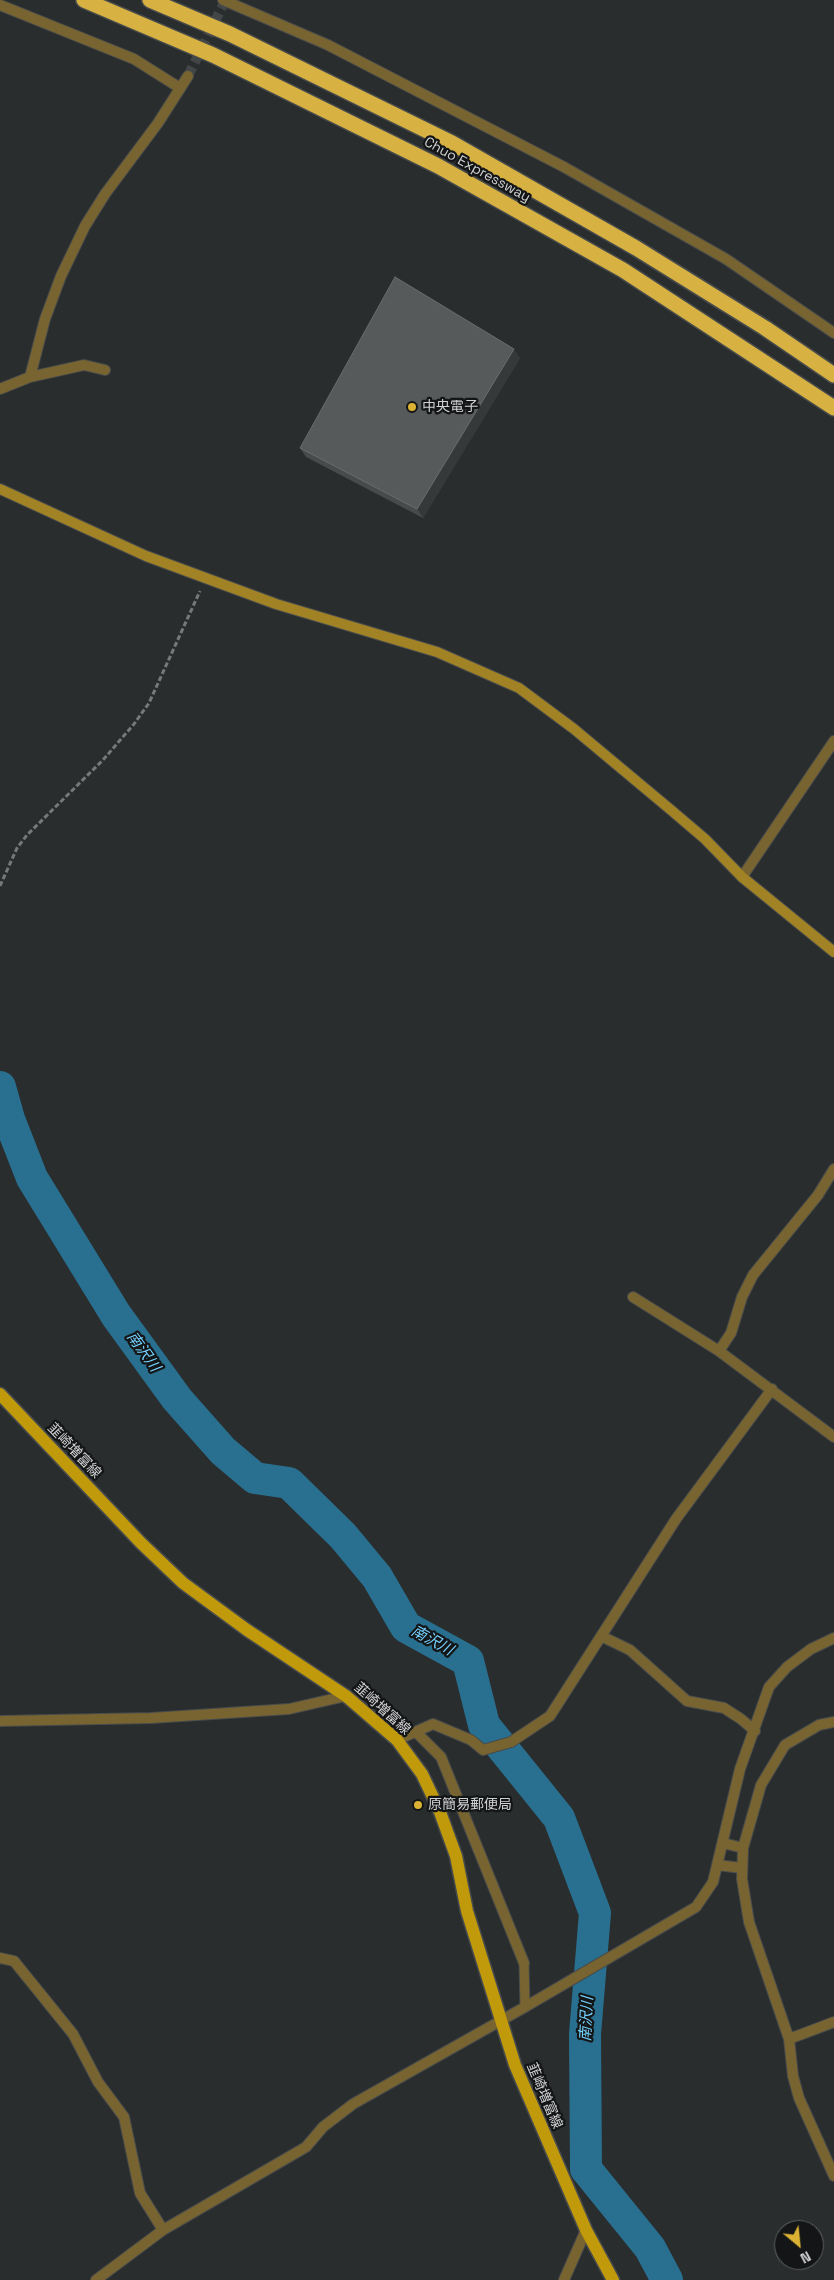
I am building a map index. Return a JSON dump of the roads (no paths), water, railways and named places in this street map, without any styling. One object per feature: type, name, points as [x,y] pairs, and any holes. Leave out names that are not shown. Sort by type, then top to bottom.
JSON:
[{"type":"highway","name":"Chuo Expressway","points":[[84,0],[213,55],[438,166],[623,270],[834,408]]},
{"type":"highway","name":"Chuo Expressway","points":[[150,0],[230,34],[452,144],[636,248],[765,328],[834,375]]},
{"type":"main road","name":"韮崎増富線","points":[[0,1394],[141,1543],[183,1582],[247,1630],[346,1696],[396,1740],[422,1774],[440,1812],[456,1856],[467,1911],[500,2022],[515,2065],[586,2230],[614,2280]]},
{"type":"street","points":[[223,0],[328,45],[564,167],[726,259],[834,333]]},
{"type":"street","points":[[0,5],[134,59],[180,88]]},
{"type":"street","points":[[30,377],[45,318],[85,226],[105,194],[158,123],[188,76]]},
{"type":"street","points":[[0,389],[30,377],[84,365],[105,370]]},
{"type":"street","points":[[0,489],[146,556],[276,604],[437,652],[519,688],[672,810],[705,839],[742,877],[834,952]]},
{"type":"street","points":[[742,877],[834,741]]},
{"type":"street","points":[[719,1351],[730,1333],[742,1297],[753,1275],[818,1195],[834,1169]]},
{"type":"street","points":[[633,1297],[719,1351],[834,1437]]},
{"type":"street","points":[[396,1740],[433,1724],[471,1740],[483,1750],[511,1742],[550,1716],[676,1518],[772,1389]]},
{"type":"street","points":[[601,1636],[630,1650],[687,1701],[724,1708],[755,1731]]},
{"type":"street","points":[[96,2280],[164,2230],[306,2147],[323,2127],[352,2104],[500,2022],[696,1907],[713,1882],[740,1770],[769,1686],[787,1667],[811,1649],[834,1638]]},
{"type":"street","points":[[0,1721],[151,1718],[289,1709],[346,1696]]},
{"type":"street","points":[[834,1722],[819,1725],[785,1745],[761,1785],[743,1848],[742,1868],[742,1879],[750,1922],[789,2039],[793,2076],[799,2098],[834,2176]]},
{"type":"street","points":[[416,1732],[441,1757],[524,1963]]},
{"type":"street","points":[[722,1843],[743,1848]]},
{"type":"street","points":[[718,1865],[742,1868]]},
{"type":"street","points":[[0,1958],[14,1961],[73,2034],[98,2082],[124,2117],[140,2194],[164,2230]]},
{"type":"street","points":[[789,2039],[834,2022]]},
{"type":"street","points":[[564,2280],[586,2230]]},
{"type":"lane","points":[[524,1963],[526,2007]]},
{"type":"waterway","name":"南沢川","points":[[0,1087],[9,1119],[32,1178],[116,1315],[177,1399],[223,1451],[255,1478],[289,1483],[343,1536],[377,1577],[406,1627],[468,1661],[484,1725],[559,1818],[595,1913],[585,2034],[586,2169],[650,2248],[667,2280]]},
{"type":"tunnel","points":[[188,76],[225,1]]},
{"type":"place","name":"中央電子","points":[[412,407]]},
{"type":"place","name":"原簡易郵便局","points":[[418,1805]]}]
